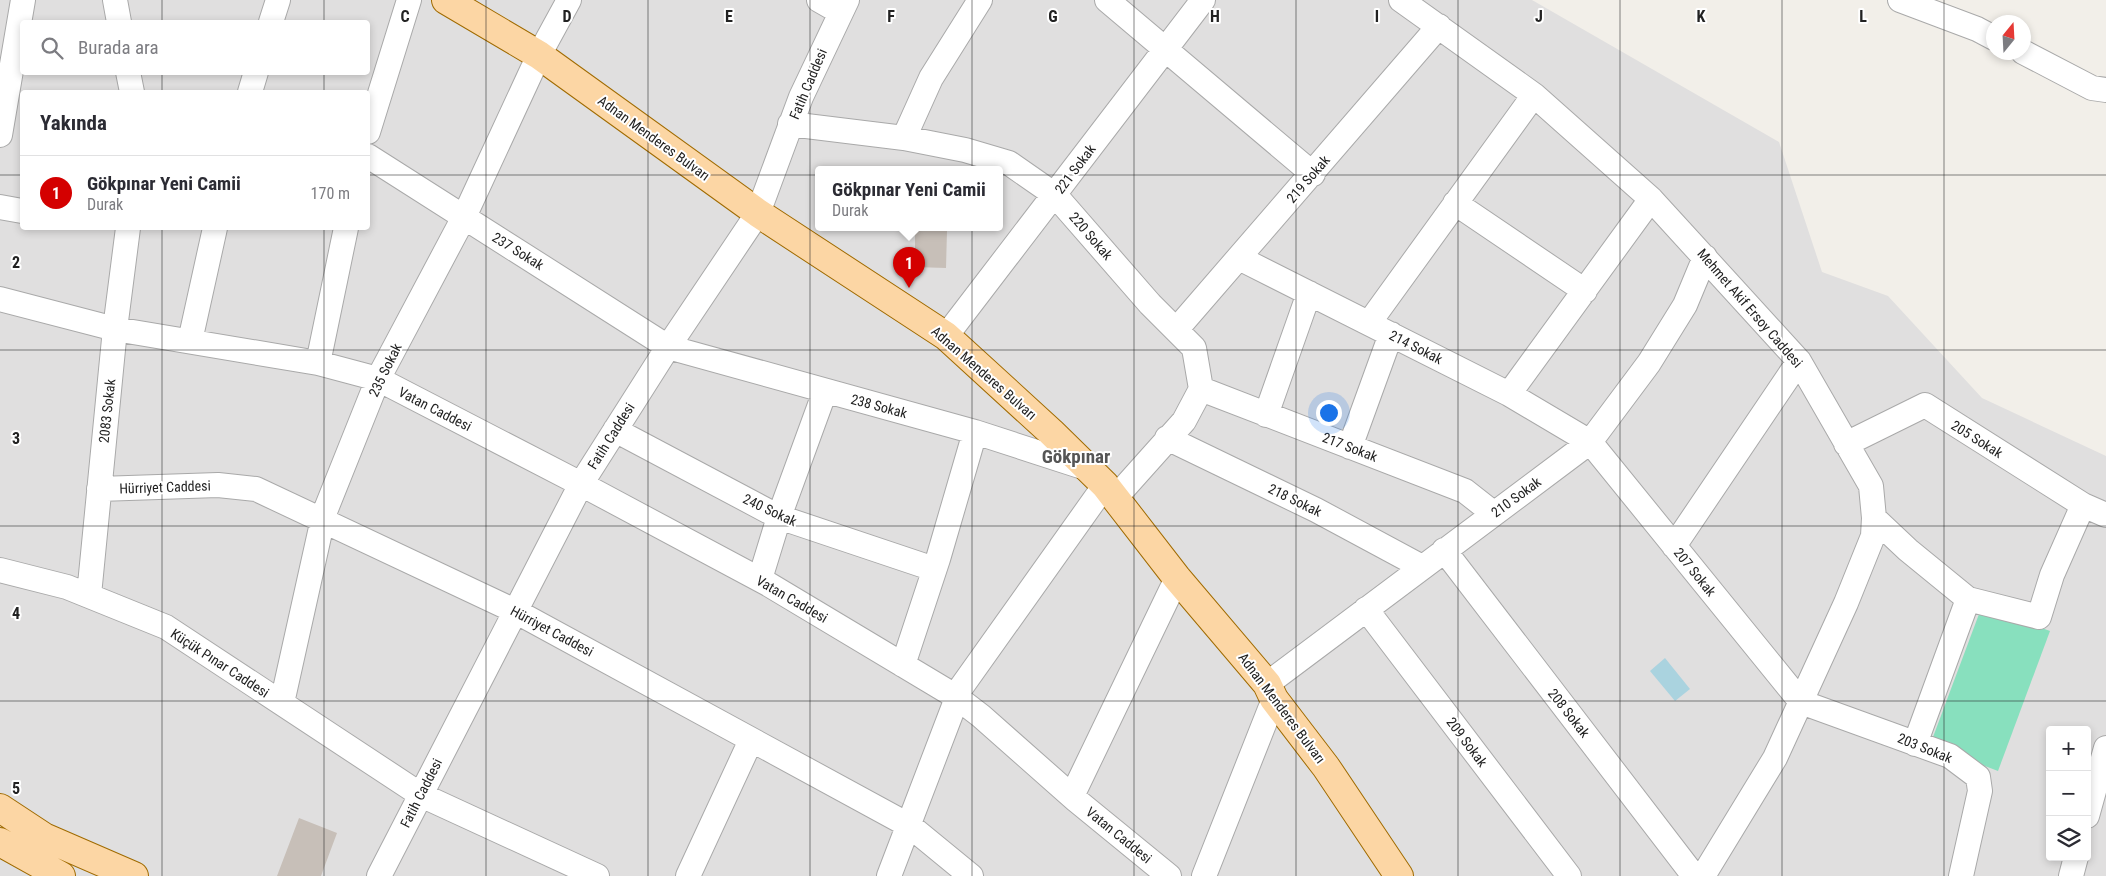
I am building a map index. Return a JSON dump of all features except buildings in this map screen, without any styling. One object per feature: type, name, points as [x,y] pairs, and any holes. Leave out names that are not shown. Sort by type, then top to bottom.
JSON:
[{"type":"main road","name":"Adnan Menderes Bulvarı","points":[[446,0],[539,55],[758,213],[946,336],[1051,432],[1103,484],[1177,578],[1271,691],[1326,766],[1399,876]]},
{"type":"main road","points":[[0,808],[44,837],[134,876]]},
{"type":"main road","points":[[0,842],[61,876]]},
{"type":"street","points":[[0,135],[23,0]]},
{"type":"street","points":[[115,0],[119,20]]},
{"type":"street","points":[[272,20],[278,0]]},
{"type":"street","points":[[370,126],[409,0]]},
{"type":"street","name":"235 Sokak","points":[[282,703],[323,520],[378,380],[464,217],[539,55],[569,0]]},
{"type":"street","points":[[819,0],[843,6]]},
{"type":"street","points":[[904,138],[931,78],[980,0]]},
{"type":"street","points":[[1107,0],[1313,174]]},
{"type":"street","name":"221 Sokak","points":[[946,336],[1203,0]]},
{"type":"street","name":"Mehmet Akif Ersoy Caddesi","points":[[1401,0],[1534,95],[1650,199],[1799,361],[1870,486],[1874,518],[1873,536],[1846,603],[1775,758],[1703,876]]},
{"type":"street","points":[[1900,0],[1986,34]]},
{"type":"street","name":"Fatih Caddesi","points":[[379,876],[581,484],[668,347],[758,213],[790,124],[843,6]]},
{"type":"street","name":"219 Sokak","points":[[1176,330],[1313,174],[1439,26]]},
{"type":"street","points":[[2031,56],[2092,88],[2106,90]]},
{"type":"street","points":[[129,75],[132,90]]},
{"type":"street","points":[[251,90],[255,75]]},
{"type":"street","points":[[1369,323],[1534,95]]},
{"type":"street","name":"220 Sokak","points":[[790,124],[904,138],[965,150],[1009,163],[1055,195],[1150,304],[1194,348],[1201,389]]},
{"type":"street","name":"237 Sokak","points":[[370,157],[668,347]]},
{"type":"street","points":[[1510,394],[1650,199]]},
{"type":"street","points":[[1455,203],[1585,291]]},
{"type":"street","points":[[0,207],[20,212]]},
{"type":"street","name":"2083 Sokak","points":[[88,595],[115,329],[121,230]]},
{"type":"street","points":[[190,341],[216,230]]},
{"type":"street","points":[[318,363],[346,230]]},
{"type":"street","name":"210 Sokak","points":[[1271,691],[1366,609],[1590,442],[1649,363],[1685,306],[1705,257]]},
{"type":"street","name":"214 Sokak","points":[[1239,258],[1510,394],[1590,442]]},
{"type":"street","points":[[1266,415],[1309,293]]},
{"type":"street","name":"Vatan Caddesi","points":[[0,299],[115,329],[318,363],[378,380],[581,484],[760,579],[956,697],[982,716],[1072,796],[1169,876]]},
{"type":"street","points":[[1350,447],[1391,334]]},
{"type":"street","name":"238 Sokak","points":[[668,347],[974,432],[1103,484]]},
{"type":"street","points":[[1674,546],[1799,361]]},
{"type":"street","points":[[889,876],[910,826],[956,697],[1103,484],[1167,438],[1184,421],[1201,389]]},
{"type":"street","name":"217 Sokak","points":[[1201,389],[1465,492],[1493,513]]},
{"type":"street","points":[[760,579],[779,517],[825,391]]},
{"type":"street","name":"205 Sokak","points":[[1846,444],[1925,405],[2083,505],[2106,515]]},
{"type":"street","name":"240 Sokak","points":[[615,430],[779,517],[934,569]]},
{"type":"street","points":[[903,665],[934,569],[974,432]]},
{"type":"street","name":"218 Sokak","points":[[1167,438],[1316,510],[1422,567]]},
{"type":"street","name":"207 Sokak","points":[[1590,442],[1801,702]]},
{"type":"street","name":"Hürriyet Caddesi","points":[[99,490],[218,485],[256,489],[515,610],[910,826],[971,876]]},
{"type":"street","points":[[1874,518],[1908,550],[1968,599],[2039,617],[2052,574],[2083,505]]},
{"type":"street","name":"208 Sokak","points":[[1444,550],[1694,876]]},
{"type":"street","name":"Küçük Pınar Caddesi","points":[[0,570],[67,587],[166,627],[421,795],[597,876]]},
{"type":"street","points":[[1072,796],[1177,578]]},
{"type":"street","points":[[1915,744],[1968,599]]},
{"type":"street","name":"209 Sokak","points":[[1366,609],[1569,876]]},
{"type":"street","points":[[1204,876],[1271,691]]},
{"type":"street","name":"203 Sokak","points":[[1801,702],[1950,756],[1978,777],[1980,791],[1960,876]]},
{"type":"street","points":[[688,876],[751,740]]},
{"type":"street","points":[[2091,802],[2106,748]]},
{"type":"street","points":[[2071,876],[2075,861]]},
{"type":"shaded area","points":[[0,0],[1532,0],[1779,142],[1822,272],[1888,296],[1982,398],[2106,456],[2106,876],[0,876]]},
{"type":"green space","points":[[1982,606],[2050,631],[1998,771],[1930,745]]},
{"type":"water","points":[[1665,658],[1690,689],[1675,701],[1650,671]]},
{"type":"place","name":"Gökpınar Yeni Camii","points":[[909,288]]},
{"type":"district","name":"Gökpınar","points":[[1076,456]]}]
